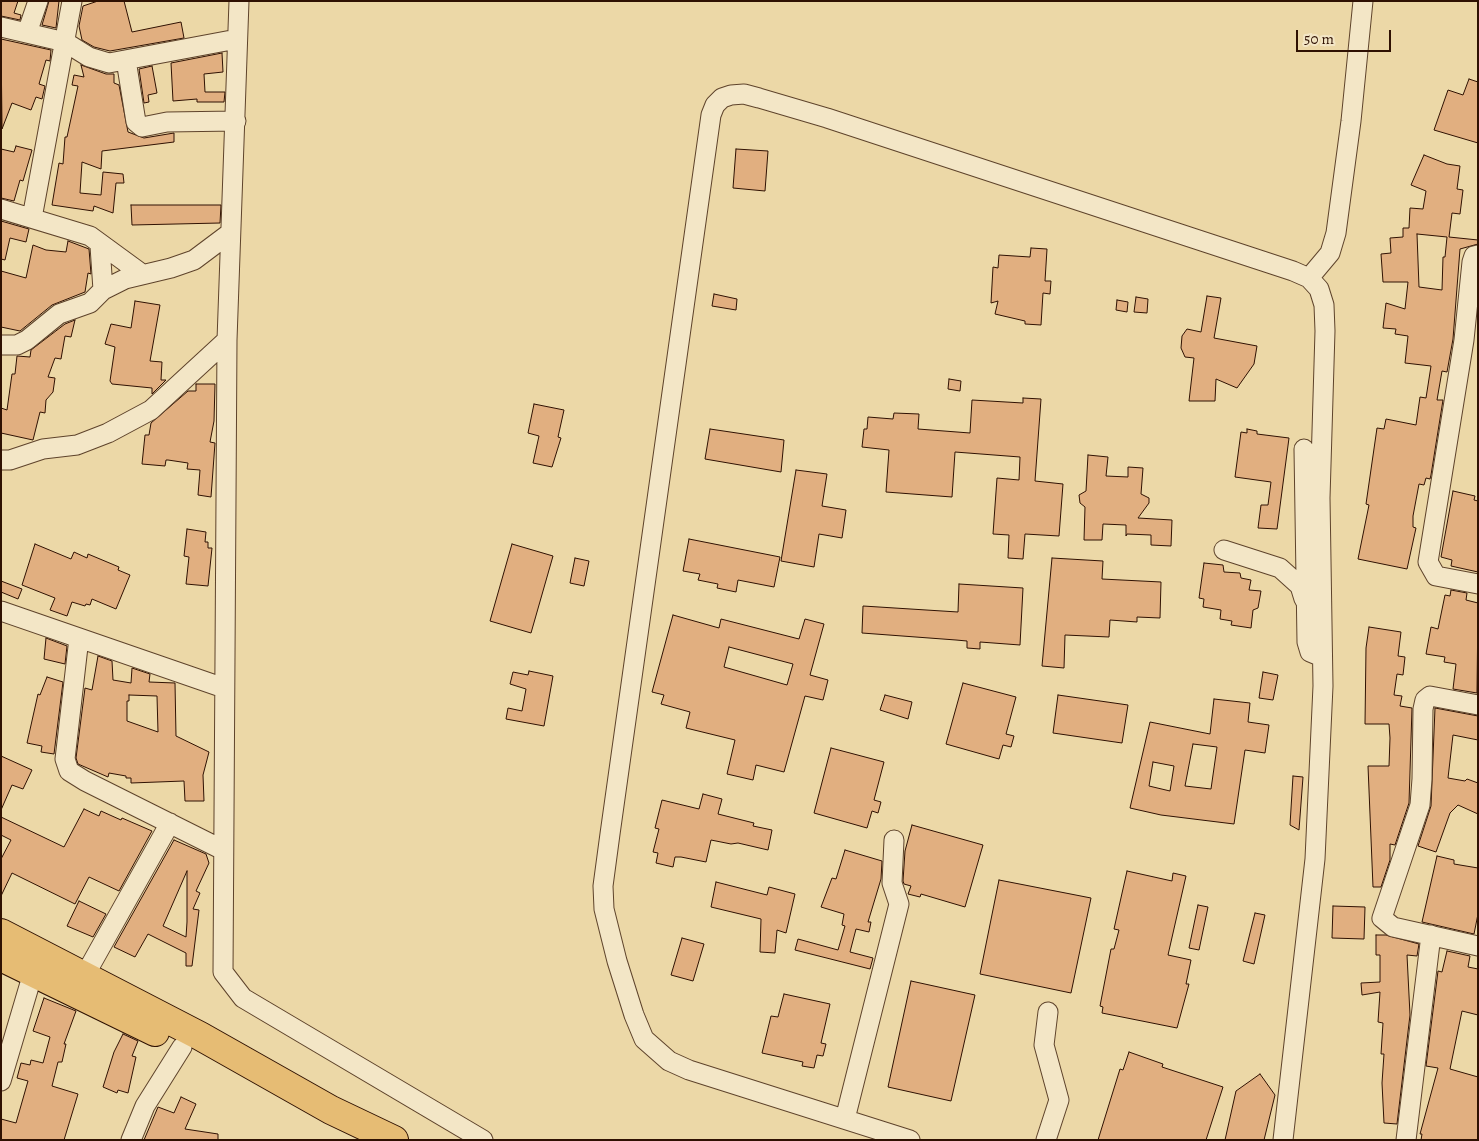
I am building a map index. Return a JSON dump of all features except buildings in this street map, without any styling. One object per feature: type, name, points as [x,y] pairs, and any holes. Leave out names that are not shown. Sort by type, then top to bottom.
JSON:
[{"type":"highway","points":[[1,933],[200,1036],[317,1102],[394,1140]]},
{"type":"highway","points":[[1,957],[182,1047],[350,1140]]},
{"type":"street","points":[[27,34],[38,1]]},
{"type":"street","points":[[32,218],[72,1]]},
{"type":"street","points":[[238,1],[236,121],[227,340],[223,972],[243,998],[483,1140]]},
{"type":"street","points":[[1309,278],[1330,253],[1336,233],[1351,120],[1363,1]]},
{"type":"street","points":[[1,27],[65,42],[89,57],[102,62],[126,60],[237,39]]},
{"type":"street","points":[[126,60],[136,122],[142,127],[167,122],[236,121]]},
{"type":"street","points":[[910,1140],[689,1070],[669,1061],[644,1039],[617,961],[604,908],[603,886],[610,834],[711,115],[715,105],[722,98],[731,95],[744,94],[759,98],[1284,268],[1309,278],[1319,289],[1324,304],[1325,331],[1320,498],[1322,657],[1315,859],[1283,1140]]},
{"type":"street","points":[[1,209],[90,236],[100,246],[142,274]]},
{"type":"street","points":[[1,345],[17,344],[27,340],[60,314],[90,303],[103,290],[125,279],[171,268],[194,260],[230,233]]},
{"type":"street","points":[[100,246],[103,290]]},
{"type":"street","points":[[1478,255],[1474,256],[1472,262],[1464,340],[1428,562],[1436,576],[1478,584]]},
{"type":"street","points":[[1,460],[10,460],[43,449],[77,445],[108,433],[151,410],[227,340]]},
{"type":"street","points":[[1304,449],[1306,605],[1309,648],[1322,657]]},
{"type":"street","points":[[1224,550],[1280,568],[1300,586],[1306,605]]},
{"type":"street","points":[[1,611],[224,688]]},
{"type":"street","points":[[79,638],[65,759],[69,771],[223,850]]},
{"type":"street","points":[[1478,705],[1430,696],[1425,700],[1423,709],[1420,805],[1382,918],[1392,927],[1478,946]]},
{"type":"street","points":[[85,976],[170,823]]},
{"type":"street","points":[[845,1119],[899,904],[892,883],[894,840]]},
{"type":"street","points":[[1406,1140],[1431,935]]},
{"type":"street","points":[[1,1081],[33,973]]},
{"type":"street","points":[[1046,1140],[1059,1100],[1044,1045],[1048,1012]]},
{"type":"street","points":[[131,1140],[144,1106],[182,1047]]}]
